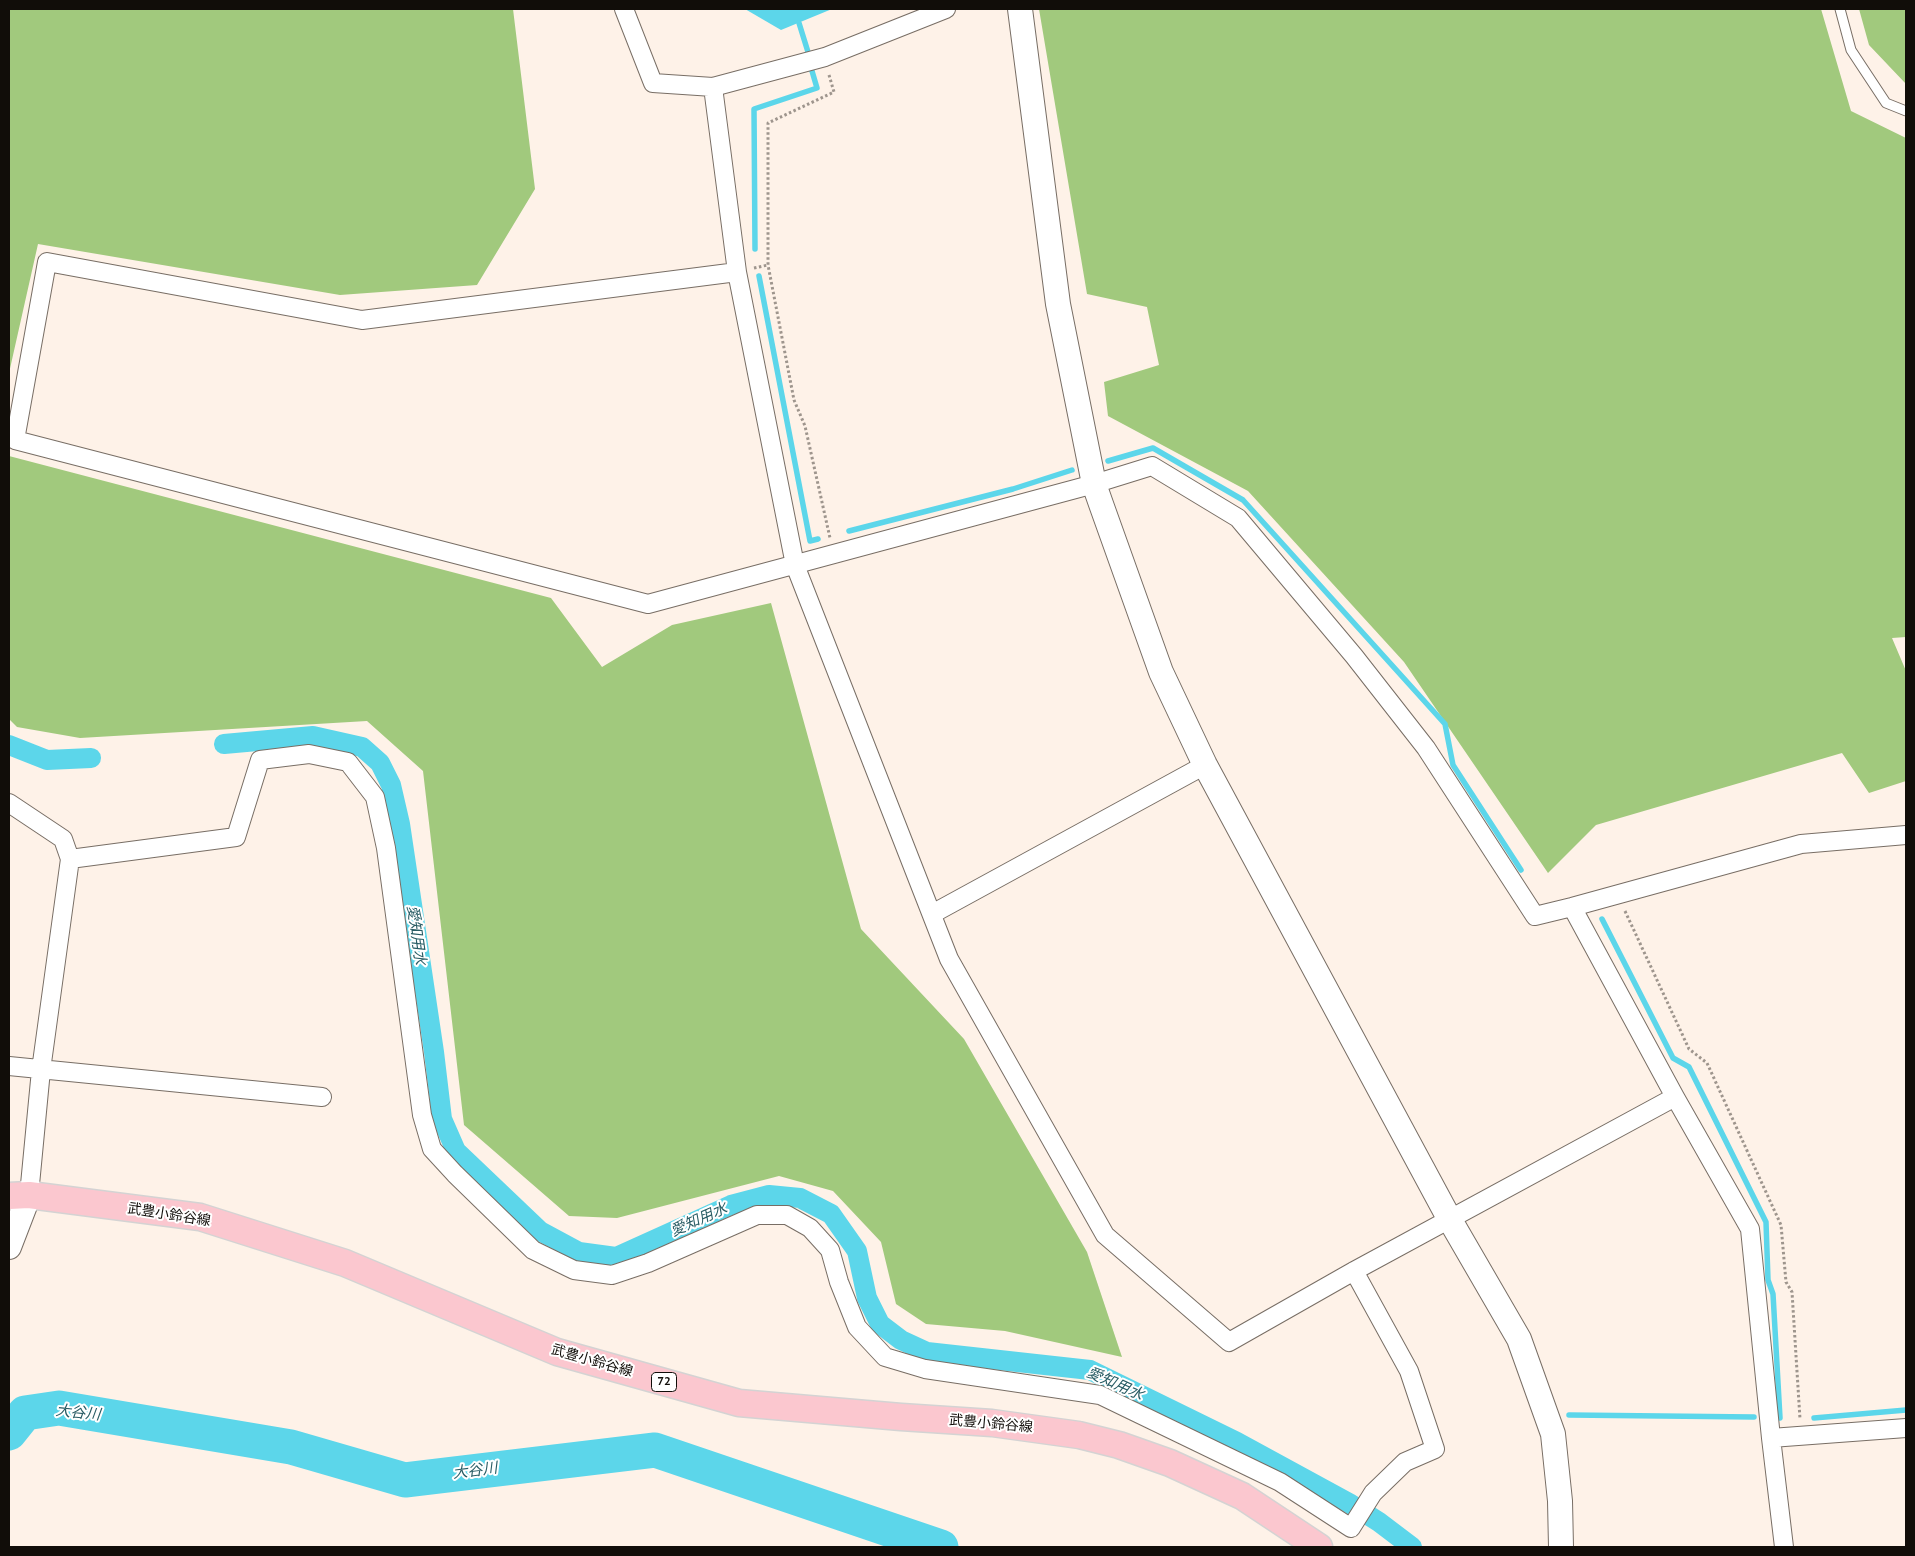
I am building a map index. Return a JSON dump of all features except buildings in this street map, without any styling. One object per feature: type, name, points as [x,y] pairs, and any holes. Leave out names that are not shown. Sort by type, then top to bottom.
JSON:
[{"type":"main road","name":"武豊小鈴谷線","points":[[19,1195],[200,1217],[345,1263],[557,1352],[739,1403],[992,1423],[1079,1435],[1118,1445],[1170,1463],[1242,1496],[1320,1547]]},
{"type":"street","points":[[624,9],[653,83],[713,88],[825,57],[946,9]]},
{"type":"street","points":[[1020,9],[1058,304],[1094,484],[1162,672],[1205,765],[1450,1220],[1519,1339],[1553,1434],[1560,1501],[1561,1547]]},
{"type":"street","points":[[713,88],[737,272],[795,565],[949,959],[1105,1235],[1229,1342],[1354,1271],[1675,1097]]},
{"type":"street","points":[[737,272],[362,320],[46,262],[15,440],[648,604],[1094,484],[1152,466],[1238,518],[1354,656],[1426,748],[1535,916],[1801,844],[1906,835]]},
{"type":"street","points":[[70,859],[236,837],[260,760],[309,754],[348,762],[375,796],[386,848],[422,1115],[432,1149],[533,1250],[574,1270],[612,1275],[648,1263],[756,1215],[787,1215],[810,1228],[830,1250],[839,1282],[857,1327],[885,1357],[925,1369],[1100,1395],[1280,1482],[1351,1528],[1369,1499],[1406,1462],[1435,1449],[1410,1370],[1354,1271]]},
{"type":"street","points":[[932,914],[1205,765]]},
{"type":"street","points":[[9,803],[63,840],[70,859],[41,1070],[9,1247]]},
{"type":"street","points":[[1572,907],[1675,1097],[1750,1229],[1784,1547]]},
{"type":"street","points":[[9,1066],[322,1097]]},
{"type":"street","points":[[1771,1438],[1906,1428]]},
{"type":"lane","points":[[1840,9],[1851,50],[1886,103],[1906,111]]},
{"type":"path","points":[[825,57],[834,92],[768,123],[768,265],[794,400],[805,426],[834,554]]},
{"type":"path","points":[[1617,895],[1689,1049],[1707,1063],[1781,1224],[1786,1282],[1792,1292],[1801,1436]]},
{"type":"green space","points":[[9,9],[513,9],[535,189],[477,285],[340,295],[38,244],[9,373]]},
{"type":"green space","points":[[1039,9],[1821,9],[1851,111],[1906,138],[1906,637],[1892,638],[1906,671],[1906,781],[1869,793],[1842,753],[1596,825],[1548,873],[1404,662],[1248,491],[1108,416],[1104,382],[1159,365],[1147,307],[1087,294]]},
{"type":"green space","points":[[1859,9],[1906,9],[1906,84],[1869,45]]},
{"type":"green space","points":[[9,456],[551,598],[602,667],[672,625],[771,603],[861,929],[964,1039],[1087,1252],[1122,1357],[1005,1331],[926,1324],[896,1304],[881,1242],[833,1191],[779,1176],[617,1218],[569,1216],[464,1125],[423,771],[367,721],[80,738],[17,727],[9,719]]},
{"type":"water","points":[[745,9],[832,9],[781,30]]},
{"type":"waterway","points":[[799,23],[808,52]]},
{"type":"waterway","points":[[755,249],[754,109],[817,88],[812,71]]},
{"type":"waterway","points":[[759,276],[810,541],[818,539]]},
{"type":"waterway","points":[[1108,461],[1153,448],[1243,500],[1445,724],[1453,765],[1521,870]]},
{"type":"waterway","points":[[849,531],[1013,489],[1072,470]]},
{"type":"waterway","name":"愛知用水","points":[[224,744],[313,736],[362,747],[380,763],[391,785],[400,824],[434,1052],[442,1119],[456,1151],[540,1231],[579,1252],[616,1257],[731,1205],[769,1195],[800,1198],[831,1214],[857,1251],[867,1298],[880,1324],[901,1340],[927,1352],[1090,1370],[1237,1442],[1349,1503],[1379,1522],[1412,1547]]},
{"type":"waterway","name":"愛知用水","points":[[9,745],[47,760],[91,758]]},
{"type":"waterway","points":[[1602,919],[1673,1058],[1689,1067],[1766,1222],[1768,1280],[1773,1294],[1780,1418]]},
{"type":"waterway","name":"大谷川","points":[[9,1433],[25,1413],[59,1408],[291,1447],[405,1480],[655,1450],[941,1547]]},
{"type":"waterway","points":[[1814,1418],[1906,1410]]},
{"type":"waterway","points":[[1569,1415],[1754,1417]]}]
